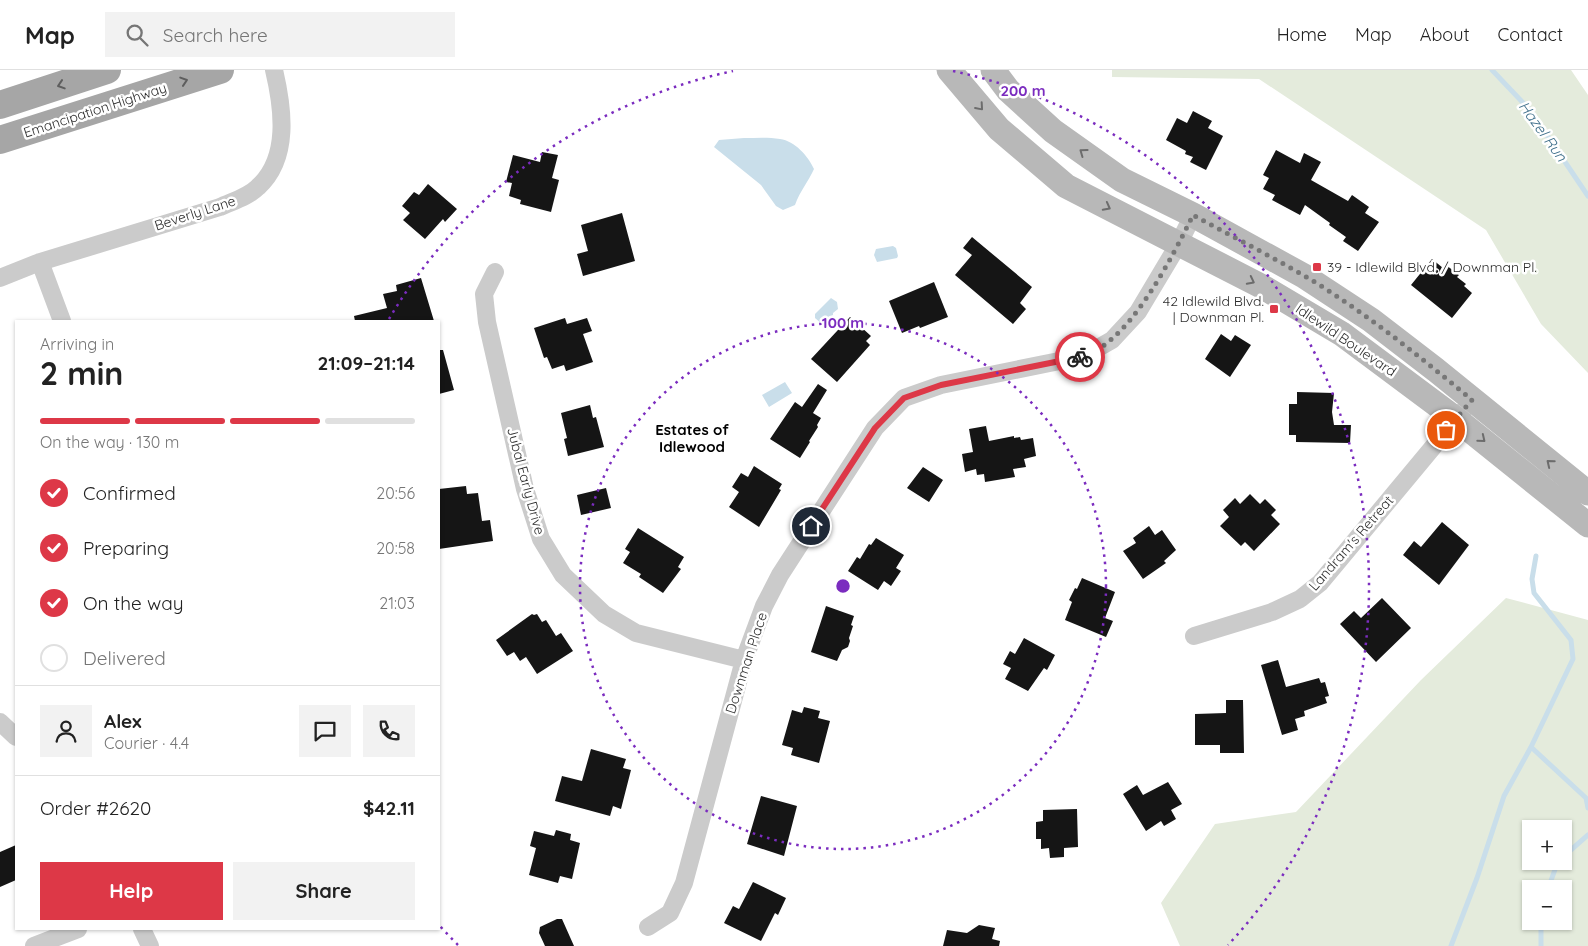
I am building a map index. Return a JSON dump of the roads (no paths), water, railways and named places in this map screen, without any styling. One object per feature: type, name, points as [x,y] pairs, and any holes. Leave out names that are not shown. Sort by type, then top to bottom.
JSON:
[{"type":"main road","points":[[0,105],[108,70]]},
{"type":"main road","name":"Emancipation Highway","points":[[0,140],[220,70]]},
{"type":"street","name":"Beverly Lane","points":[[0,278],[40,262],[220,207],[247,195],[257,188],[270,171],[280,142],[282,118],[280,94],[274,70]]},
{"type":"street","name":"Idlewild Boulevard","points":[[948,70],[999,129],[1066,186],[1261,286],[1464,410],[1588,493]]},
{"type":"street","name":"Idlewild Boulevard","points":[[993,70],[1008,90],[1053,131],[1122,180],[1193,215],[1304,276],[1371,320],[1436,370],[1464,410],[1588,525]]},
{"type":"street","name":"Downman Place","points":[[648,927],[670,912],[684,884],[744,660],[764,606],[780,575],[875,428],[904,398],[941,385],[1084,356],[1112,340],[1138,312],[1193,215]]},
{"type":"street","points":[[40,262],[62,320]]},
{"type":"street","name":"Jubal Early Drive","points":[[495,272],[484,294],[487,322],[526,489],[541,539],[563,575],[604,614],[636,633],[744,660]]},
{"type":"street","name":"Landram's Retreat","points":[[1194,636],[1272,612],[1300,599],[1320,583],[1464,410]]},
{"type":"street","points":[[0,722],[15,736]]},
{"type":"street","points":[[34,946],[75,930]]},
{"type":"street","points":[[142,930],[150,946]]},
{"type":"water","points":[[744,138],[786,140],[796,146],[808,159],[814,169],[795,205],[783,210],[776,206],[761,185],[714,147],[719,140]]},
{"type":"water","points":[[893,246],[896,248],[897,258],[877,262],[874,255],[876,249]]},
{"type":"water","points":[[831,298],[837,302],[838,309],[822,324],[815,318],[815,314]]},
{"type":"water","points":[[785,382],[792,393],[769,407],[762,395]]},
{"type":"waterway","name":"Hazel Run","points":[[1492,70],[1530,110],[1588,196]]},
{"type":"waterway","points":[[1536,556],[1532,579],[1534,593],[1571,640],[1573,659],[1531,747],[1586,798],[1588,808]]},
{"type":"waterway","points":[[1451,946],[1477,878],[1504,796],[1531,747]]},
{"type":"waterway","points":[[1572,849],[1588,835]]},
{"type":"waterway","points":[[1551,880],[1555,870]]},
{"type":"waterway","points":[[1541,930],[1541,946]]},
{"type":"place","name":"39 - Idlewild Blvd. / Downman Pl.","points":[[1317,267]]},
{"type":"place","name":"42 Idlewild Blvd. | Downman Pl.","points":[[1274,309]]},
{"type":"district","name":"Estates of Idlewood","points":[[692,438]]}]
